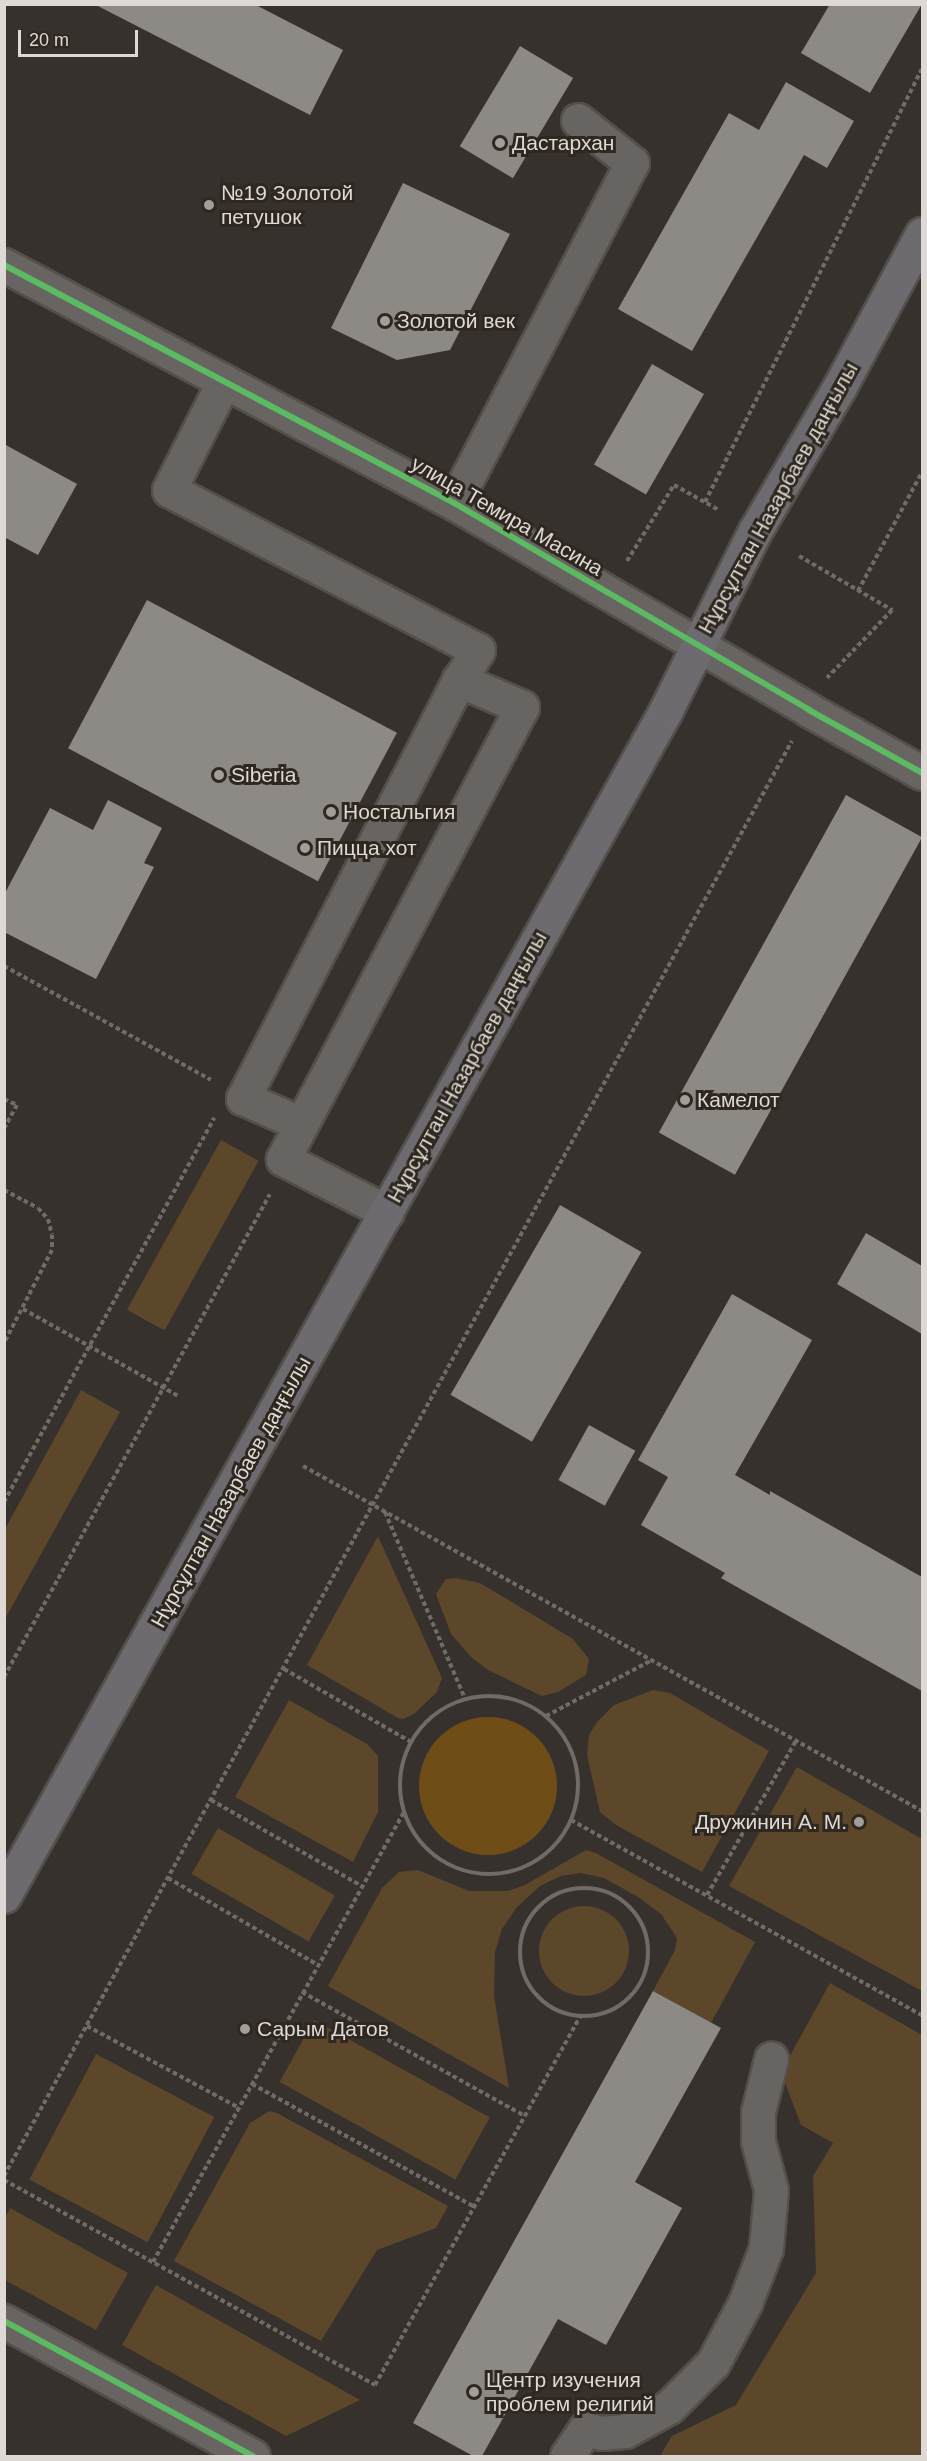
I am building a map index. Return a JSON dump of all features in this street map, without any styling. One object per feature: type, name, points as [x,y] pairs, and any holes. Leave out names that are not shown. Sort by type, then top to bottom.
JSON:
[{"type":"main road","name":"Нұрсұлтан Назарбаев даңғылы","points":[[4,1896],[666,710],[755,531],[838,388],[922,234]]},
{"type":"street","points":[[454,502],[632,163],[578,120]]},
{"type":"street","name":"улица Темира Масина","points":[[4,265],[454,502],[922,773]]},
{"type":"street","points":[[224,381],[169,490],[478,650],[459,680],[243,1098],[301,1124]]},
{"type":"street","points":[[387,1212],[283,1159],[522,708],[459,680]]},
{"type":"street","points":[[567,2457],[585,2429],[602,2433],[625,2431],[669,2407],[713,2363],[745,2304],[766,2248],[771,2190],[758,2141],[758,2112],[771,2059]]},
{"type":"street","points":[[4,2321],[253,2457]]},
{"type":"path","points":[[705,502],[922,69]]},
{"type":"path","points":[[858,591],[922,472]]},
{"type":"path","points":[[623,567],[674,485],[719,510]]},
{"type":"path","points":[[800,556],[892,610],[823,682]]},
{"type":"path","points":[[580,2016],[375,2385],[4,2178],[795,735]]},
{"type":"path","points":[[4,966],[219,1085]]},
{"type":"path","points":[[4,1098],[17,1105],[4,1128]]},
{"type":"path","points":[[4,1502],[217,1114]]},
{"type":"path","points":[[4,1677],[288,1161]]},
{"type":"path","points":[[4,1190],[38,1208],[48,1220],[52,1235],[52,1250],[4,1343]]},
{"type":"path","points":[[23,1309],[178,1396]]},
{"type":"path","points":[[303,1466],[922,1811]]},
{"type":"path","points":[[385,1511],[465,1699]]},
{"type":"path","points":[[546,1716],[652,1660]]},
{"type":"path","points":[[284,1669],[411,1742]]},
{"type":"path","points":[[494,1695],[521,1702],[546,1716],[561,1733],[572,1753],[578,1774],[578,1797],[571,1820],[551,1849],[537,1860],[512,1870],[486,1873],[451,1864],[435,1855],[412,1828],[405,1812],[401,1794],[401,1776],[411,1742],[425,1722],[444,1708],[465,1699],[494,1695]]},
{"type":"path","points":[[707,1895],[796,1740]]},
{"type":"path","points":[[211,1800],[362,1886]]},
{"type":"path","points":[[153,2262],[302,1992],[405,1812]]},
{"type":"path","points":[[571,1820],[922,2015]]},
{"type":"path","points":[[168,1878],[318,1965]]},
{"type":"path","points":[[596,1889],[613,1895],[638,1919],[645,1934],[648,1952],[646,1969],[639,1985],[628,1999],[614,2009],[597,2015],[580,2016],[563,2013],[534,1994],[525,1979],[520,1961],[520,1944],[533,1912],[546,1900],[570,1890],[596,1889]]},
{"type":"path","points":[[302,1992],[525,2116]]},
{"type":"path","points":[[87,2026],[238,2108]]},
{"type":"path","points":[[252,2084],[475,2208]]},
{"type":"shaded area","points":[[221,1140],[259,1161],[165,1331],[127,1310]]},
{"type":"shaded area","points":[[81,1390],[120,1412],[5,1619],[5,1529]]},
{"type":"shaded area","points":[[378,1536],[442,1678],[437,1692],[414,1714],[403,1719],[307,1665]]},
{"type":"shaded area","points":[[456,1578],[480,1583],[573,1639],[589,1659],[586,1675],[558,1692],[542,1696],[488,1670],[472,1658],[451,1634],[436,1594],[446,1579]]},
{"type":"shaded area","points":[[653,1690],[670,1693],[769,1751],[702,1872],[616,1825],[600,1812],[587,1755],[589,1735],[597,1722],[614,1705]]},
{"type":"shaded area","points":[[289,1700],[367,1744],[378,1756],[378,1812],[353,1862],[235,1797]]},
{"type":"shaded area","points":[[488,1717],[514,1722],[537,1737],[552,1760],[557,1786],[552,1812],[537,1835],[514,1850],[488,1855],[462,1850],[439,1835],[424,1812],[419,1786],[424,1760],[439,1737],[462,1722]]},
{"type":"shaded area","points":[[797,1767],[922,1839],[922,1991],[729,1886]]},
{"type":"shaded area","points":[[218,1828],[335,1896],[308,1941],[192,1874]]},
{"type":"shaded area","points":[[586,1850],[596,1853],[755,1942],[711,2023],[653,1991],[675,1950],[677,1938],[661,1914],[638,1897],[604,1878],[581,1873],[561,1876],[540,1886],[517,1907],[502,1929],[495,1952],[494,1996],[509,2088],[328,1986],[382,1888],[399,1872],[418,1870],[469,1891],[507,1891],[525,1885]]},
{"type":"shaded area","points":[[584,1906],[601,1909],[616,1919],[626,1934],[629,1951],[626,1968],[616,1983],[601,1993],[584,1996],[567,1993],[552,1983],[542,1968],[539,1951],[542,1934],[552,1919],[567,1909]]},
{"type":"shaded area","points":[[830,1983],[922,2035],[922,2456],[660,2456],[672,2436],[736,2405],[816,2273],[813,2176],[833,2143],[801,2125],[781,2072]]},
{"type":"shaded area","points":[[314,2020],[490,2117],[455,2180],[280,2082]]},
{"type":"shaded area","points":[[96,2054],[214,2117],[148,2242],[29,2179]]},
{"type":"shaded area","points":[[269,2111],[277,2113],[448,2206],[436,2228],[377,2250],[321,2341],[174,2261],[250,2123]]},
{"type":"shaded area","points":[[10,2208],[128,2273],[96,2330],[5,2280],[5,2218]]},
{"type":"shaded area","points":[[156,2285],[360,2400],[286,2436],[122,2345]]},
{"type":"building","points":[[94,4],[254,4],[343,50],[310,115]]},
{"type":"building","points":[[830,4],[922,4],[870,93],[801,53]]},
{"type":"building","points":[[520,46],[573,78],[513,178],[460,146]]},
{"type":"building","points":[[786,82],[854,121],[827,168],[804,155],[692,351],[618,309],[729,113],[759,130]]},
{"type":"building","points":[[403,183],[510,234],[450,350],[397,360],[331,328]]},
{"type":"building","points":[[652,364],[704,394],[646,494],[594,464]]},
{"type":"building","points":[[4,444],[77,484],[38,555],[4,537]]},
{"type":"building","points":[[147,600],[397,733],[318,881],[68,748]]},
{"type":"building","points":[[846,795],[922,837],[735,1175],[659,1133]]},
{"type":"building","points":[[108,800],[162,828],[144,863],[154,867],[96,979],[4,932],[4,895],[50,808],[93,830]]},
{"type":"building","points":[[560,1205],[641,1252],[532,1442],[451,1395]]},
{"type":"building","points":[[866,1233],[922,1266],[922,1334],[837,1284]]},
{"type":"building","points":[[732,1294],[812,1340],[735,1475],[770,1495],[770,1491],[922,1577],[922,1691],[721,1578],[725,1573],[641,1525],[668,1477],[638,1460]]},
{"type":"building","points":[[589,1425],[635,1451],[605,1506],[558,1480]]},
{"type":"building","points":[[653,1991],[721,2028],[635,2182],[682,2208],[606,2345],[558,2319],[482,2456],[473,2456],[413,2423]]},
{"type":"cycle path","points":[[4,265],[454,503],[809,710],[922,773]]},
{"type":"cycle path","points":[[4,2321],[253,2456]]},
{"type":"place","name":"Дастархан","points":[[500,143]]},
{"type":"place","name":"№19 Золотой петушок","points":[[209,205]]},
{"type":"place","name":"Золотой век","points":[[385,321]]},
{"type":"place","name":"Siberia","points":[[219,775]]},
{"type":"place","name":"Ностальгия","points":[[331,812]]},
{"type":"place","name":"Пицца хот","points":[[305,848]]},
{"type":"place","name":"Камелот","points":[[685,1100]]},
{"type":"place","name":"Дружинин А. М.","points":[[859,1822]]},
{"type":"place","name":"Сарым Датов","points":[[245,2029]]},
{"type":"place","name":"Центр изучения проблем религий","points":[[474,2392]]}]
